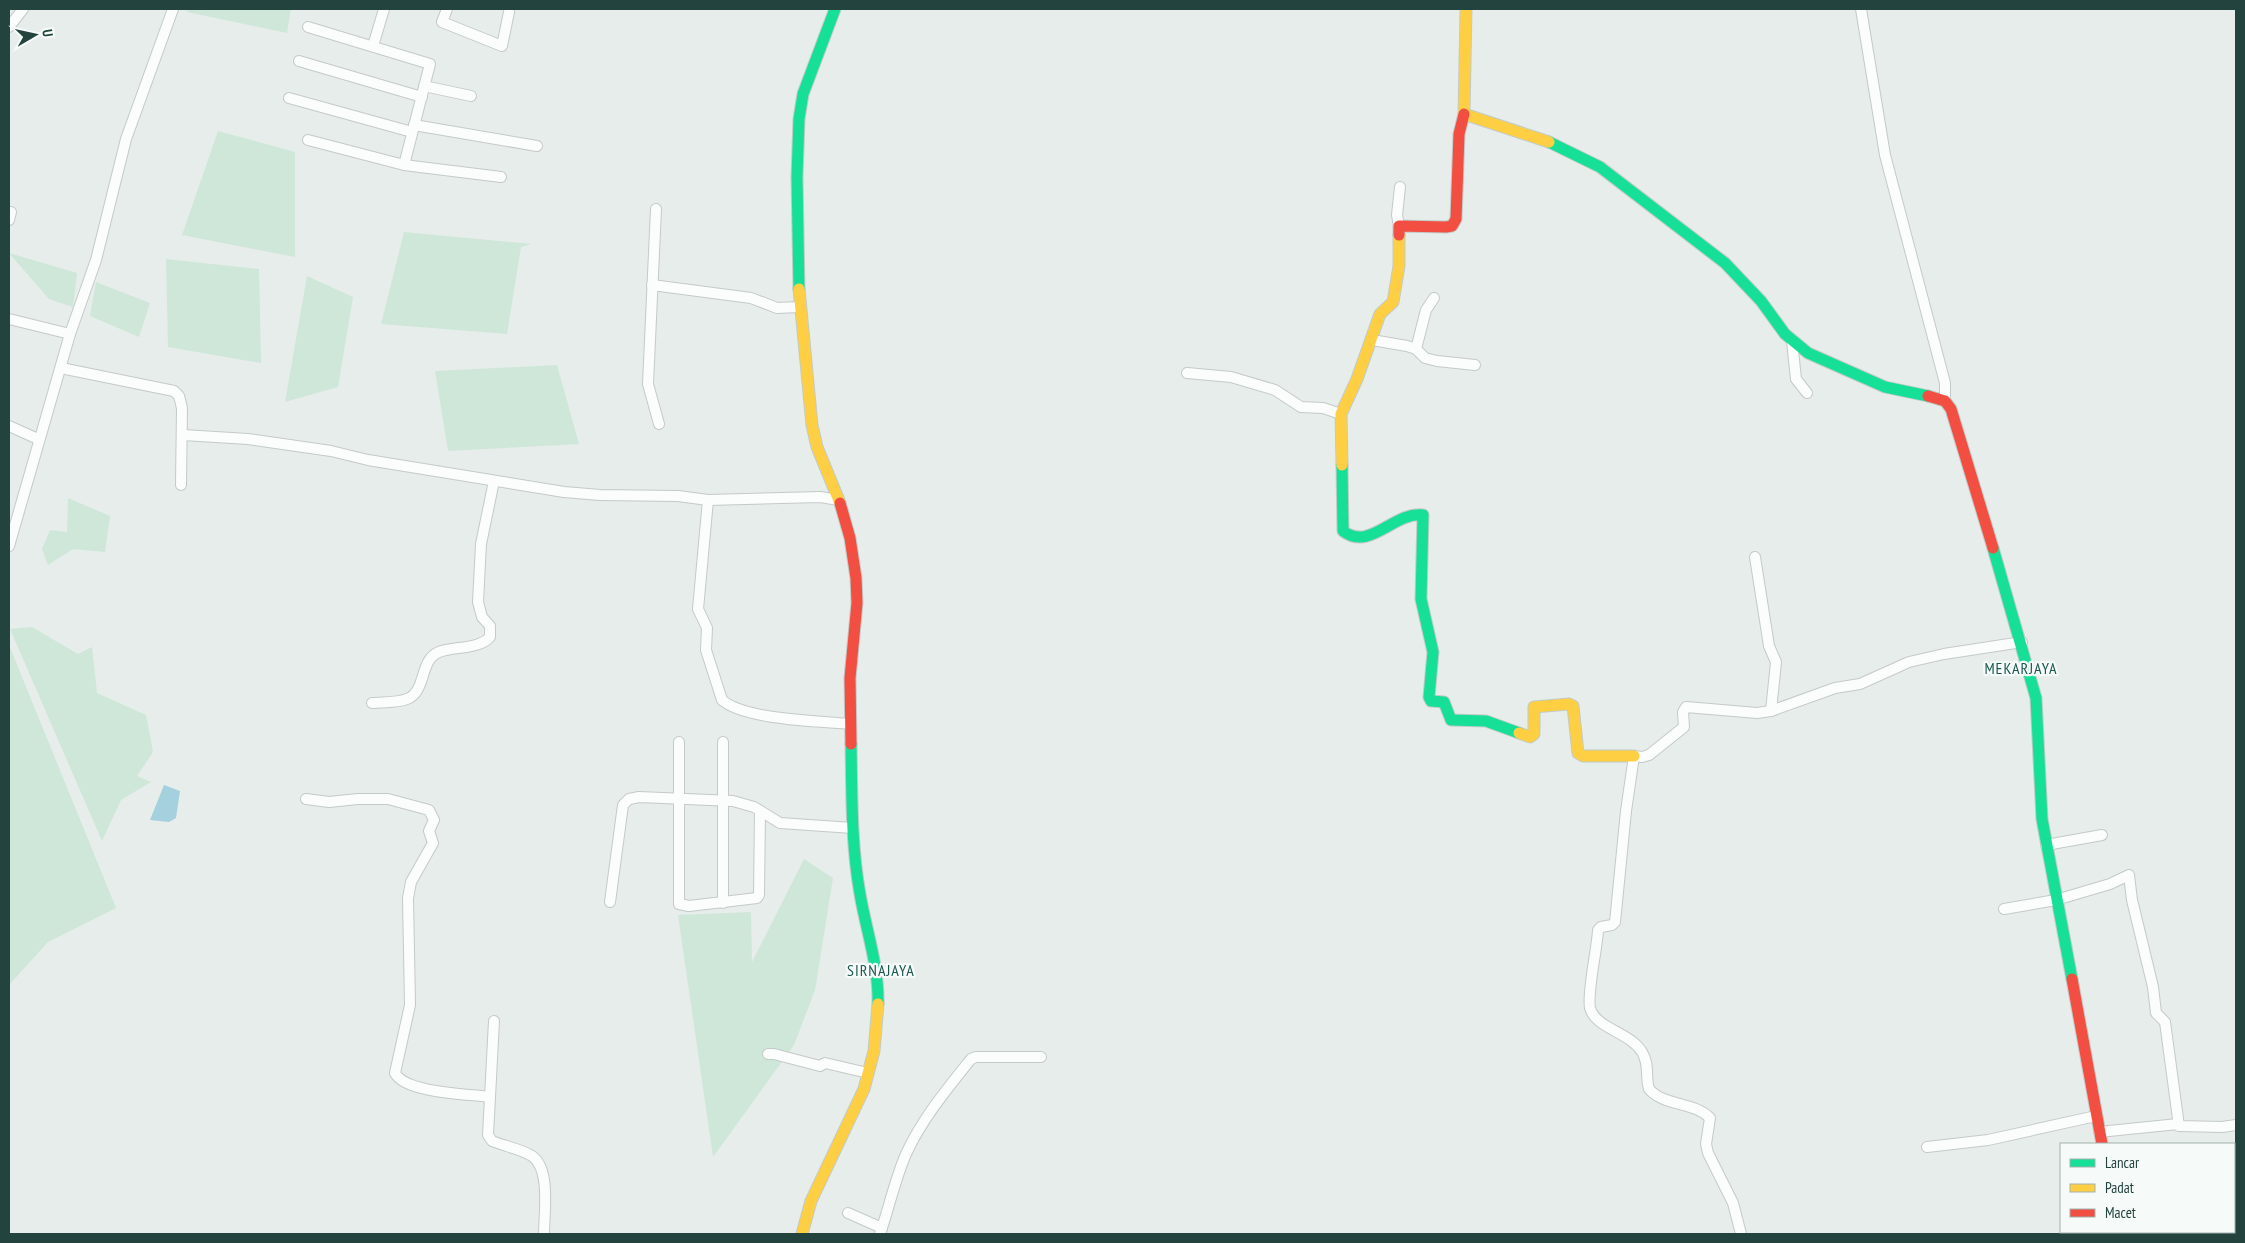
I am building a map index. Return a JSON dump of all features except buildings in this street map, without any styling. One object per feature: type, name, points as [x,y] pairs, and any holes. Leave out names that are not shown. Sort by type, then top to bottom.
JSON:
[{"type":"street","points":[[9,27],[23,9]]},
{"type":"street","points":[[9,546],[38,439],[70,334],[96,260],[126,140],[173,9]]},
{"type":"street","points":[[373,46],[384,9]]},
{"type":"street","points":[[446,9],[442,22],[502,46],[507,10]]},
{"type":"street","points":[[802,1234],[811,1201],[828,1161],[848,1125],[868,1073],[874,1051],[878,1001],[875,960],[856,872],[852,828],[850,678],[857,590],[850,538],[839,500],[817,447],[812,425],[799,306],[797,177],[799,118],[803,94],[810,72],[835,9]]},
{"type":"street","points":[[1399,226],[1446,227],[1452,226],[1456,219],[1460,134],[1464,114],[1466,9]]},
{"type":"street","points":[[1861,9],[1886,155],[1945,383],[1945,401],[1956,417],[2022,642],[2038,710],[2040,803],[2046,844],[2102,1143]]},
{"type":"street","points":[[308,27],[430,64],[404,165]]},
{"type":"street","points":[[299,61],[422,97]]},
{"type":"street","points":[[424,86],[471,96]]},
{"type":"street","points":[[289,98],[413,128],[537,146]]},
{"type":"street","points":[[1464,114],[1558,145],[1600,167],[1725,263],[1756,296],[1792,341],[1823,361],[1885,387],[1945,401]]},
{"type":"street","points":[[308,140],[404,165],[501,177]]},
{"type":"street","points":[[1400,187],[1398,266],[1393,302],[1380,314],[1372,340],[1341,414],[1343,531],[1354,538],[1369,536],[1413,515],[1423,515],[1421,598],[1433,646],[1429,692],[1431,701],[1444,702],[1451,720],[1486,721],[1530,737],[1534,734],[1534,707],[1569,704],[1573,706],[1578,753],[1583,756],[1649,755],[1684,727],[1683,712],[1686,707],[1757,714],[1771,711],[1835,688],[1860,684],[1909,662],[1944,654],[2022,642]]},
{"type":"street","points":[[656,209],[648,384],[659,424]]},
{"type":"street","points":[[652,285],[751,298],[777,308],[799,306]]},
{"type":"street","points":[[1416,349],[1426,310],[1434,298]]},
{"type":"street","points":[[9,319],[70,334]]},
{"type":"street","points":[[1372,340],[1402,344],[1416,349],[1425,358],[1475,365]]},
{"type":"street","points":[[1792,341],[1796,379],[1807,393]]},
{"type":"street","points":[[61,368],[174,391],[179,396],[182,408],[181,485]]},
{"type":"street","points":[[1187,373],[1231,377],[1275,390],[1301,406],[1323,408],[1341,414]]},
{"type":"street","points":[[9,426],[38,439]]},
{"type":"street","points":[[183,434],[248,439],[331,451],[494,481],[600,495],[656,495],[708,500],[820,497],[839,500]]},
{"type":"street","points":[[372,704],[408,698],[419,686],[430,658],[439,652],[477,644],[490,637],[490,626],[482,617],[478,602],[481,544],[494,481]]},
{"type":"street","points":[[708,500],[698,610],[707,628],[707,655],[722,700],[734,708],[779,717],[851,724]]},
{"type":"street","points":[[1755,557],[1769,646],[1776,662],[1771,711]]},
{"type":"street","points":[[679,742],[679,904],[683,906],[752,900],[759,895],[760,810]]},
{"type":"street","points":[[723,742],[723,903]]},
{"type":"street","points":[[1634,756],[1626,811],[1615,922],[1598,930],[1590,1006],[1596,1019],[1631,1039],[1642,1051],[1648,1066],[1650,1090],[1658,1098],[1684,1104],[1710,1118],[1706,1144],[1708,1153],[1733,1203],[1741,1234]]},
{"type":"street","points":[[610,902],[622,805],[629,799],[638,797],[724,800],[746,803],[780,823],[852,828]]},
{"type":"street","points":[[306,799],[329,802],[358,798],[388,799],[430,810],[432,813],[434,820],[429,831],[432,843],[411,882],[408,898],[410,1005],[395,1072],[398,1079],[425,1089],[490,1097]]},
{"type":"street","points":[[2046,844],[2102,836]]},
{"type":"street","points":[[2004,909],[2056,900],[2110,884],[2126,875],[2130,877],[2132,900],[2145,948],[2156,1014],[2165,1022],[2178,1124],[2183,1128],[2236,1125]]},
{"type":"street","points":[[494,1021],[489,1139],[531,1155],[541,1166],[544,1178],[544,1234]]},
{"type":"street","points":[[768,1054],[820,1066],[825,1063],[868,1073]]},
{"type":"street","points":[[848,1213],[881,1231],[905,1156],[913,1140],[948,1086],[971,1059],[976,1057],[1041,1057]]},
{"type":"street","points":[[1927,1147],[1988,1140],[2096,1116]]},
{"type":"street","points":[[2099,1132],[2178,1124]]},
{"type":"green space","points":[[188,9],[291,9],[287,33],[187,12]]},
{"type":"green space","points":[[218,131],[295,152],[295,257],[182,235]]},
{"type":"green space","points":[[404,232],[532,244],[521,247],[507,334],[381,324]]},
{"type":"green space","points":[[9,253],[77,273],[73,307],[49,299]]},
{"type":"green space","points":[[166,259],[259,269],[261,363],[168,347]]},
{"type":"green space","points":[[307,276],[353,297],[338,387],[285,402]]},
{"type":"green space","points":[[96,282],[150,303],[139,337],[90,316]]},
{"type":"green space","points":[[557,365],[579,444],[448,451],[435,371]]},
{"type":"green space","points":[[68,498],[110,516],[105,552],[73,549],[48,565],[42,549],[50,530],[67,532]]},
{"type":"green space","points":[[32,627],[78,654],[92,647],[97,693],[146,715],[153,752],[137,776],[151,782],[121,800],[102,841],[10,629]]},
{"type":"green space","points":[[9,645],[116,908],[48,942],[9,985]]},
{"type":"green space","points":[[804,859],[833,878],[815,990],[794,1045],[713,1157],[678,915],[751,912],[752,962]]},
{"type":"water","points":[[164,785],[180,791],[176,818],[169,822],[150,820]]},
{"type":"traffic: fast","points":[[799,289],[797,177],[799,119],[803,94],[835,9]]},
{"type":"traffic: fast","points":[[1549,142],[1600,167],[1725,263],[1761,301],[1785,334],[1808,353],[1885,387],[1928,396]]},
{"type":"traffic: fast","points":[[1342,465],[1343,531],[1353,536],[1363,537],[1412,515],[1423,515],[1421,599],[1433,652],[1429,697],[1431,701],[1444,702],[1451,720],[1486,721],[1519,733]]},
{"type":"traffic: fast","points":[[1993,548],[2036,698],[2042,819],[2072,979]]},
{"type":"traffic: fast","points":[[851,744],[852,819],[855,856],[860,894],[874,962],[878,1004]]},
{"type":"traffic: slow","points":[[1466,9],[1464,114],[1549,142]]},
{"type":"traffic: slow","points":[[1342,465],[1341,414],[1357,379],[1380,314],[1393,302],[1399,266],[1399,235]]},
{"type":"traffic: slow","points":[[799,289],[812,425],[817,447],[840,503]]},
{"type":"traffic: slow","points":[[1519,733],[1530,737],[1534,734],[1534,707],[1569,704],[1573,706],[1578,753],[1583,756],[1634,756]]},
{"type":"traffic: slow","points":[[802,1234],[811,1201],[864,1089],[874,1051],[878,1004]]},
{"type":"traffic: jam","points":[[1399,235],[1399,226],[1446,227],[1452,226],[1456,219],[1459,134],[1464,114]]},
{"type":"traffic: jam","points":[[1928,396],[1945,401],[1951,409],[1993,548]]},
{"type":"traffic: jam","points":[[840,503],[850,538],[856,578],[857,603],[850,678],[851,744]]},
{"type":"traffic: jam","points":[[2072,979],[2102,1143]]},
{"type":"district","name":"MEKARJAYA","points":[[2021,668]]},
{"type":"district","name":"SIRNAJAYA","points":[[881,970]]}]
